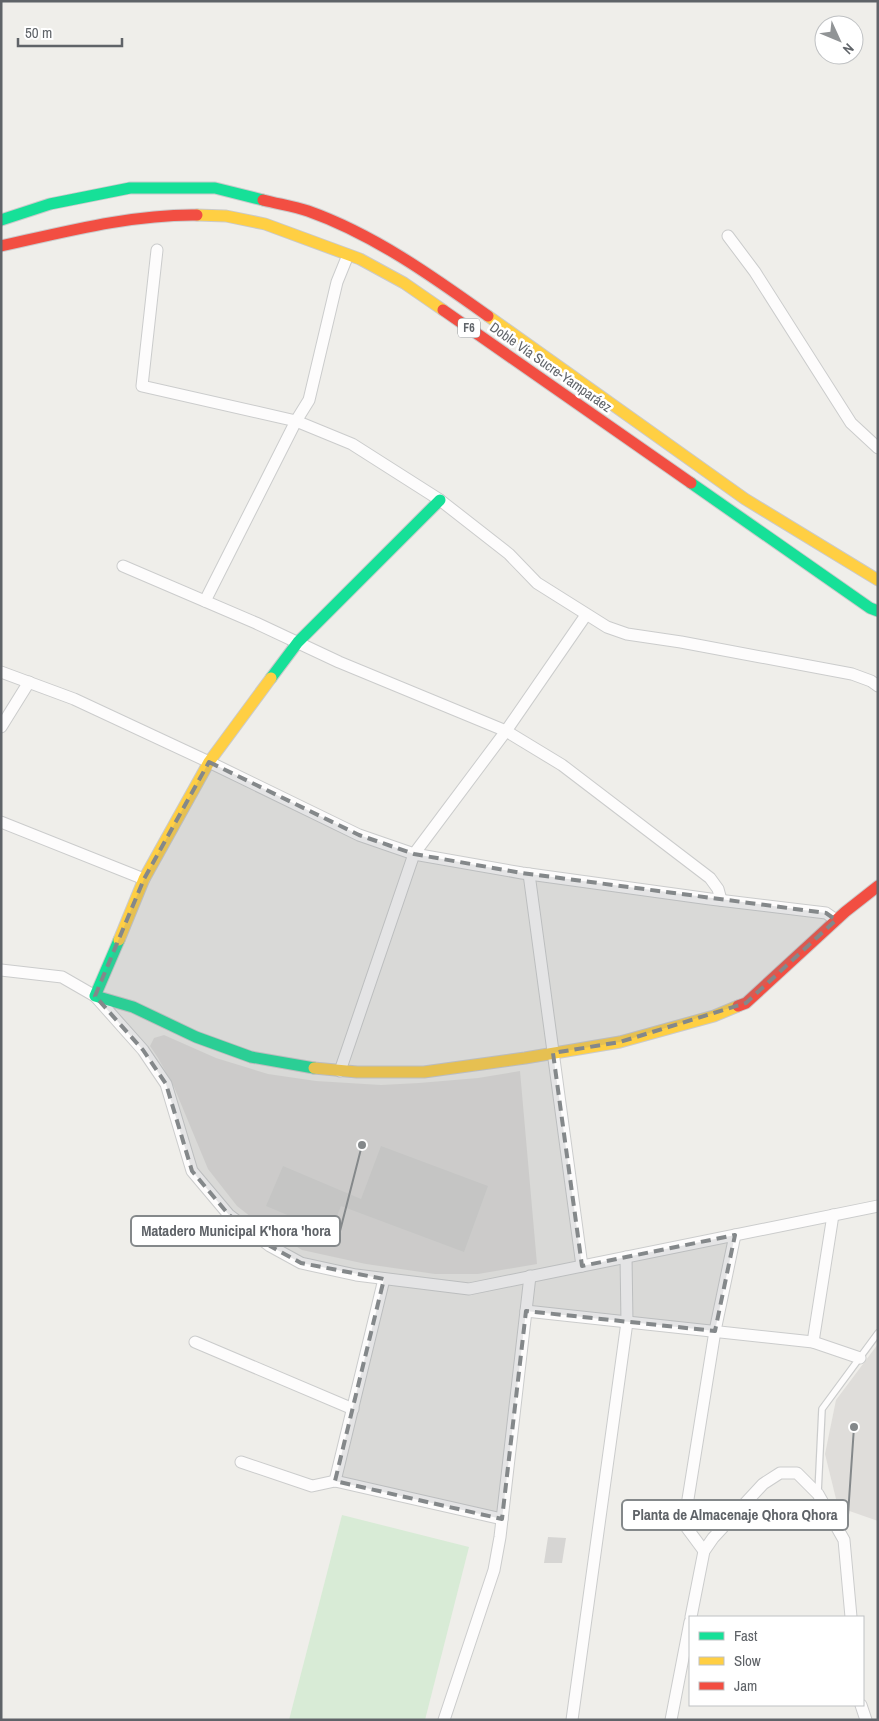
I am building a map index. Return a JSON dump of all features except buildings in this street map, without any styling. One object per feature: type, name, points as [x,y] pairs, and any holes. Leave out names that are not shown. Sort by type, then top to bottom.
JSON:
[{"type":"main road","name":"Doble Vía Sucre-Yamparáez","points":[[1,220],[50,204],[130,188],[214,188],[307,211],[361,234],[409,262],[484,313],[745,499],[878,580]]},
{"type":"main road","name":"Doble Vía Sucre-Yamparáez","points":[[1,246],[98,225],[179,214],[226,216],[266,224],[360,259],[404,283],[870,608],[878,611]]},
{"type":"main road","points":[[440,500],[298,642],[209,762],[144,879],[95,996],[133,1007],[196,1037],[251,1057],[301,1067],[340,1071],[424,1072],[620,1042],[714,1016],[746,1003],[836,920],[878,886]]},
{"type":"street","points":[[728,236],[755,272],[851,423],[878,448]]},
{"type":"street","points":[[157,250],[142,386],[296,421],[352,444],[440,500],[509,554],[536,582],[608,627],[627,634],[852,674],[871,680],[878,686]]},
{"type":"street","points":[[205,601],[296,421],[309,400],[337,282],[348,255]]},
{"type":"street","points":[[123,566],[298,642],[339,662],[506,731],[562,765],[710,878],[718,889],[721,900]]},
{"type":"street","points":[[340,1071],[414,854],[506,731],[586,615]]},
{"type":"street","points":[[1,672],[74,699],[359,835],[414,854],[529,874],[826,913],[836,920]]},
{"type":"street","points":[[1,728],[29,682]]},
{"type":"street","points":[[1,822],[144,879]]},
{"type":"street","points":[[529,874],[582,1266]]},
{"type":"street","points":[[1,970],[62,977],[95,996],[143,1050],[166,1084],[192,1171],[229,1215],[270,1246],[300,1262],[356,1275],[468,1289],[878,1206]]},
{"type":"street","points":[[814,1342],[833,1215]]},
{"type":"street","points":[[704,1551],[684,1524],[715,1331],[735,1235]]},
{"type":"street","points":[[572,1720],[627,1322],[626,1257]]},
{"type":"street","points":[[444,1720],[494,1570],[502,1518],[530,1276]]},
{"type":"street","points":[[335,1481],[384,1279]]},
{"type":"street","points":[[526,1311],[814,1342],[860,1358]]},
{"type":"street","points":[[195,1342],[353,1409]]},
{"type":"street","points":[[241,1462],[312,1486],[335,1481],[502,1518]]},
{"type":"street","points":[[691,1616],[704,1551],[763,1484],[780,1473],[796,1473],[818,1494],[844,1540],[851,1616]]},
{"type":"street","points":[[671,1720],[689,1627]]},
{"type":"street","points":[[861,1706],[866,1720]]},
{"type":"lane","points":[[818,1494],[822,1409],[878,1333]]},
{"type":"highlighted area","points":[[209,762],[359,835],[414,854],[522,873],[826,913],[836,920],[746,1003],[620,1042],[553,1053],[582,1266],[735,1235],[715,1331],[526,1311],[502,1519],[335,1481],[384,1279],[301,1263],[270,1246],[229,1215],[192,1171],[166,1084],[143,1050],[95,996],[144,879]]},
{"type":"shaded area","points":[[164,1035],[216,1058],[268,1074],[316,1081],[381,1085],[478,1078],[520,1071],[537,1264],[478,1274],[435,1274],[366,1264],[302,1250],[261,1225],[237,1206],[208,1169],[174,1087],[150,1046],[154,1038]]},
{"type":"shaded area","points":[[878,1344],[878,1521],[838,1507],[825,1454],[836,1400]]},
{"type":"green space","points":[[342,1515],[469,1547],[425,1720],[289,1720]]},
{"type":"traffic: fast","points":[[1,220],[50,204],[130,188],[215,188],[263,200]]},
{"type":"traffic: fast","points":[[691,483],[870,608],[878,611]]},
{"type":"traffic: fast","points":[[271,678],[298,642],[440,500]]},
{"type":"traffic: fast","points":[[119,940],[95,996],[133,1007],[196,1037],[251,1057],[314,1068]]},
{"type":"traffic: slow","points":[[197,215],[226,216],[265,224],[360,259],[404,283],[443,310]]},
{"type":"traffic: slow","points":[[488,316],[745,499],[878,580]]},
{"type":"traffic: slow","points":[[119,940],[144,879],[209,762],[271,678]]},
{"type":"traffic: slow","points":[[314,1068],[357,1072],[424,1072],[525,1058],[620,1042],[714,1016],[738,1006]]},
{"type":"traffic: jam","points":[[263,200],[308,211],[356,231],[424,271],[488,316]]},
{"type":"traffic: jam","points":[[1,246],[74,230],[148,217],[197,215]]},
{"type":"traffic: jam","points":[[443,310],[691,483]]},
{"type":"traffic: jam","points":[[738,1006],[746,1003],[845,912],[878,886]]},
{"type":"place","name":"Matadero Municipal K'hora 'hora","points":[[362,1145]]},
{"type":"place","name":"Planta de Almacenaje Qhora Qhora","points":[[854,1427]]}]
